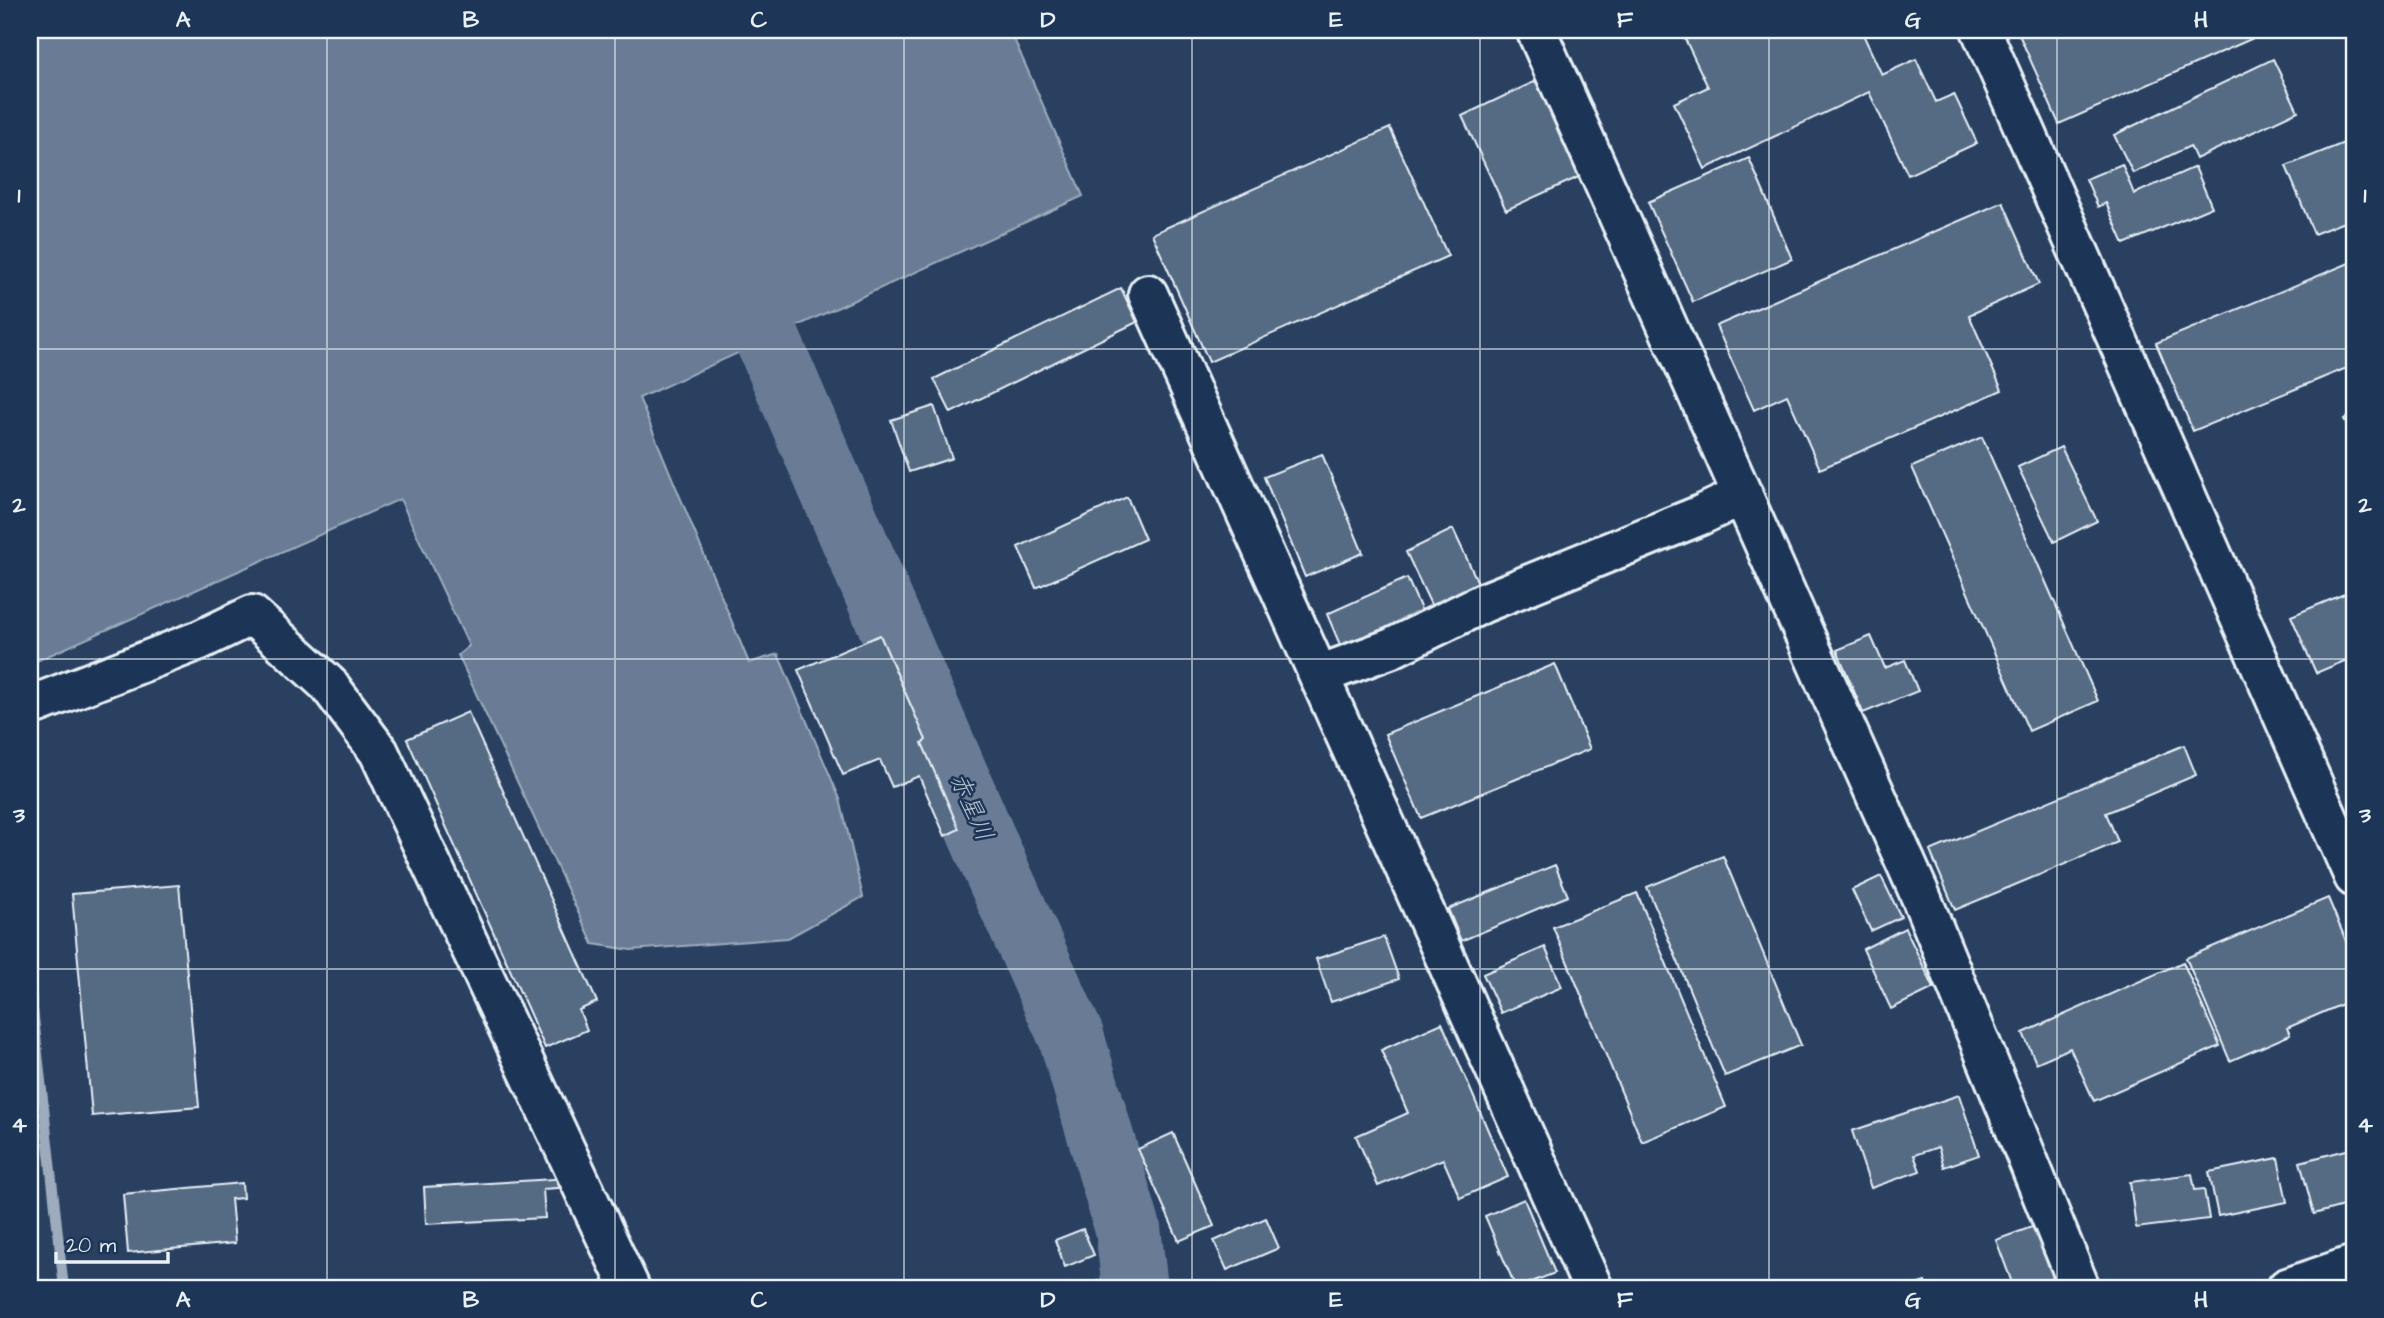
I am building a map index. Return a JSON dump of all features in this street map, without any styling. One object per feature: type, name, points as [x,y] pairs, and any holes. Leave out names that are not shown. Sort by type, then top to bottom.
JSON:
[{"type":"main road","points":[[1536,30],[1921,897],[2080,1288]]},
{"type":"main road","points":[[1981,30],[2354,877]]},
{"type":"main road","points":[[1148,294],[1593,1288]]},
{"type":"main road","points":[[1319,675],[1392,648],[1483,603],[1743,495]]},
{"type":"main road","points":[[30,706],[200,640],[252,615],[329,685],[379,752],[630,1288]]},
{"type":"main road","points":[[2287,1288],[2354,1265]]},
{"type":"water","points":[[30,30],[1010,30],[1083,196],[639,398],[749,663],[778,654],[840,799],[863,897],[788,938],[631,950],[593,944],[458,655],[469,646],[400,499],[30,664]]},
{"type":"building","points":[[1704,30],[1861,30],[1882,75],[1916,59],[1936,102],[1954,94],[1977,143],[1908,175],[1869,92],[1705,169],[1674,103],[1708,87],[1685,39]]},
{"type":"building","points":[[2017,30],[2266,30],[2267,32],[2059,124]]},
{"type":"building","points":[[2273,59],[2298,111],[2196,159],[2190,146],[2133,173],[2114,135]]},
{"type":"building","points":[[1536,81],[1581,176],[1506,210],[1462,116]]},
{"type":"building","points":[[1390,128],[1448,256],[1209,362],[1152,234]]},
{"type":"building","points":[[2354,139],[2354,218],[2314,234],[2286,166]]},
{"type":"building","points":[[1749,158],[1792,259],[1693,302],[1648,202]]},
{"type":"building","points":[[2122,164],[2134,194],[2195,167],[2212,207],[2124,244],[2106,203],[2098,207],[2086,179]]},
{"type":"building","points":[[2003,202],[2039,284],[1969,315],[2002,390],[1820,469],[1787,395],[1754,410],[1716,326]]},
{"type":"building","points":[[2354,261],[2354,365],[2193,431],[2156,343]]},
{"type":"building","points":[[1121,288],[1137,322],[951,413],[934,379]]},
{"type":"building","points":[[934,406],[952,458],[909,472],[891,420]]},
{"type":"building","points":[[2354,414],[2354,440],[2344,419]]},
{"type":"building","points":[[1982,437],[2098,701],[2029,731],[1912,467]]},
{"type":"building","points":[[2061,447],[2097,521],[2054,542],[2018,467]]},
{"type":"building","points":[[1322,454],[1363,553],[1305,577],[1264,477]]},
{"type":"building","points":[[1127,497],[1145,539],[1036,588],[1018,547]]},
{"type":"building","points":[[1453,529],[1480,587],[1433,609],[1406,552]]},
{"type":"building","points":[[1407,578],[1424,616],[1343,652],[1327,614]]},
{"type":"building","points":[[2354,590],[2354,657],[2316,673],[2291,616]]},
{"type":"building","points":[[880,635],[926,740],[922,743],[959,829],[945,836],[919,776],[892,787],[880,760],[843,775],[798,670]]},
{"type":"building","points":[[1871,636],[1885,668],[1905,660],[1918,691],[1863,713],[1837,650]]},
{"type":"building","points":[[1555,664],[1590,749],[1421,818],[1385,734]]},
{"type":"building","points":[[468,712],[597,1002],[579,1010],[587,1030],[545,1048],[407,739]]},
{"type":"building","points":[[2184,745],[2196,775],[2106,813],[2118,842],[1955,910],[1930,851]]},
{"type":"building","points":[[1723,856],[1801,1045],[1725,1076],[1647,887]]},
{"type":"building","points":[[1555,865],[1568,896],[1461,941],[1448,909]]},
{"type":"building","points":[[1881,876],[1901,917],[1871,931],[1852,890]]},
{"type":"building","points":[[179,885],[199,1107],[92,1116],[72,894]]},
{"type":"building","points":[[1637,893],[1726,1107],[1642,1142],[1553,927]]},
{"type":"building","points":[[2328,898],[2354,960],[2354,999],[2287,1028],[2290,1035],[2230,1061],[2186,958]]},
{"type":"building","points":[[1905,928],[1934,988],[1891,1009],[1863,949]]},
{"type":"building","points":[[1384,937],[1399,979],[1331,1002],[1316,959]]},
{"type":"building","points":[[1545,947],[1562,987],[1501,1013],[1483,974]]},
{"type":"building","points":[[2183,962],[2220,1046],[2094,1101],[2070,1048],[2036,1063],[2023,1033]]},
{"type":"building","points":[[1442,1023],[1508,1177],[1460,1198],[1443,1159],[1378,1186],[1356,1136],[1408,1113],[1381,1050]]},
{"type":"building","points":[[1959,1095],[1979,1155],[1944,1167],[1938,1147],[1914,1155],[1920,1171],[1871,1188],[1852,1131]]},
{"type":"building","points":[[1173,1133],[1214,1226],[1179,1241],[1138,1149]]},
{"type":"building","points":[[2354,1148],[2354,1203],[2314,1214],[2300,1162]]},
{"type":"building","points":[[2278,1158],[2287,1202],[2218,1216],[2209,1172]]},
{"type":"building","points":[[2192,1174],[2195,1190],[2204,1189],[2209,1219],[2136,1228],[2130,1182]]},
{"type":"building","points":[[570,1178],[571,1187],[543,1189],[545,1218],[426,1224],[424,1187]]},
{"type":"building","points":[[242,1183],[243,1198],[231,1199],[235,1243],[128,1253],[123,1194]]},
{"type":"building","points":[[1524,1199],[1555,1273],[1516,1288],[1485,1216]]},
{"type":"building","points":[[1266,1218],[1279,1248],[1227,1270],[1214,1241]]},
{"type":"building","points":[[2040,1224],[2059,1276],[2025,1288],[2014,1288],[1996,1240]]},
{"type":"building","points":[[1083,1229],[1094,1255],[1065,1267],[1055,1240]]},
{"type":"building","points":[[1101,1280],[1104,1288],[1077,1288]]},
{"type":"building","points":[[1925,1282],[1927,1288],[1907,1288]]},
{"type":"waterway","name":"赤星川","points":[[767,338],[998,874],[1071,1036],[1128,1229],[1135,1288]]},
{"type":"waterway","points":[[30,982],[64,1288]]}]
